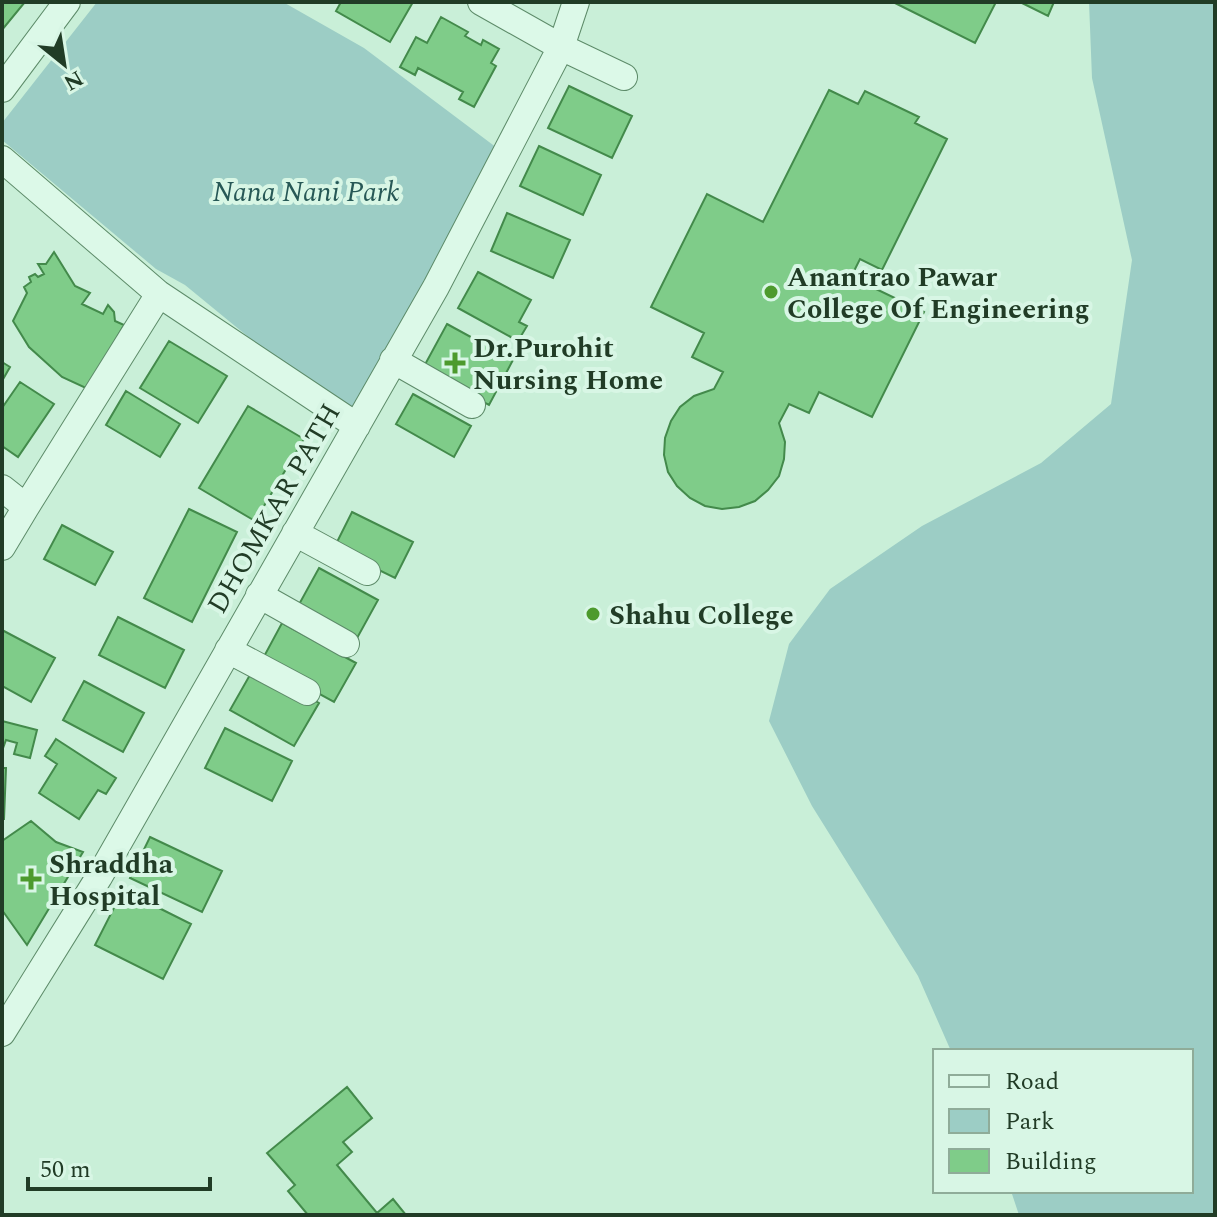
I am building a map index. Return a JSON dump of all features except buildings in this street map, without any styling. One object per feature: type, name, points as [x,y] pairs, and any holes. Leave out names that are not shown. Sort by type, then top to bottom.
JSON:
[{"type":"street","points":[[2,89],[67,2]]},
{"type":"street","points":[[481,2],[561,47],[624,77]]},
{"type":"street","name":"DHOMKAR PATH","points":[[7,1014],[99,877],[436,287],[561,47],[576,2]]},
{"type":"street","points":[[2,159],[159,294],[357,426]]},
{"type":"street","points":[[2,547],[159,294]]},
{"type":"street","points":[[393,360],[472,405]]},
{"type":"street","points":[[2,488],[26,507]]},
{"type":"street","points":[[295,533],[367,572]]},
{"type":"street","points":[[259,595],[346,644]]},
{"type":"street","points":[[228,650],[307,692]]},
{"type":"green space","name":"Nana Nani Park","points":[[97,2],[283,2],[364,48],[505,154],[357,426],[185,285],[156,269],[2,140],[2,123]]},
{"type":"green space","points":[[1089,2],[1215,2],[1215,1215],[1019,1215],[1012,1193],[1193,1193],[1193,1049],[950,1049],[918,976],[812,806],[769,721],[789,644],[830,589],[922,526],[1041,463],[1111,404],[1132,260],[1092,78]]},
{"type":"place","name":"Anantrao Pawar College Of Engineering","points":[[771,292]]},
{"type":"place","name":"Dr.Purohit Nursing Home","points":[[455,363]]},
{"type":"place","name":"Shahu College","points":[[593,614]]},
{"type":"place","name":"Shraddha Hospital","points":[[31,879]]}]
